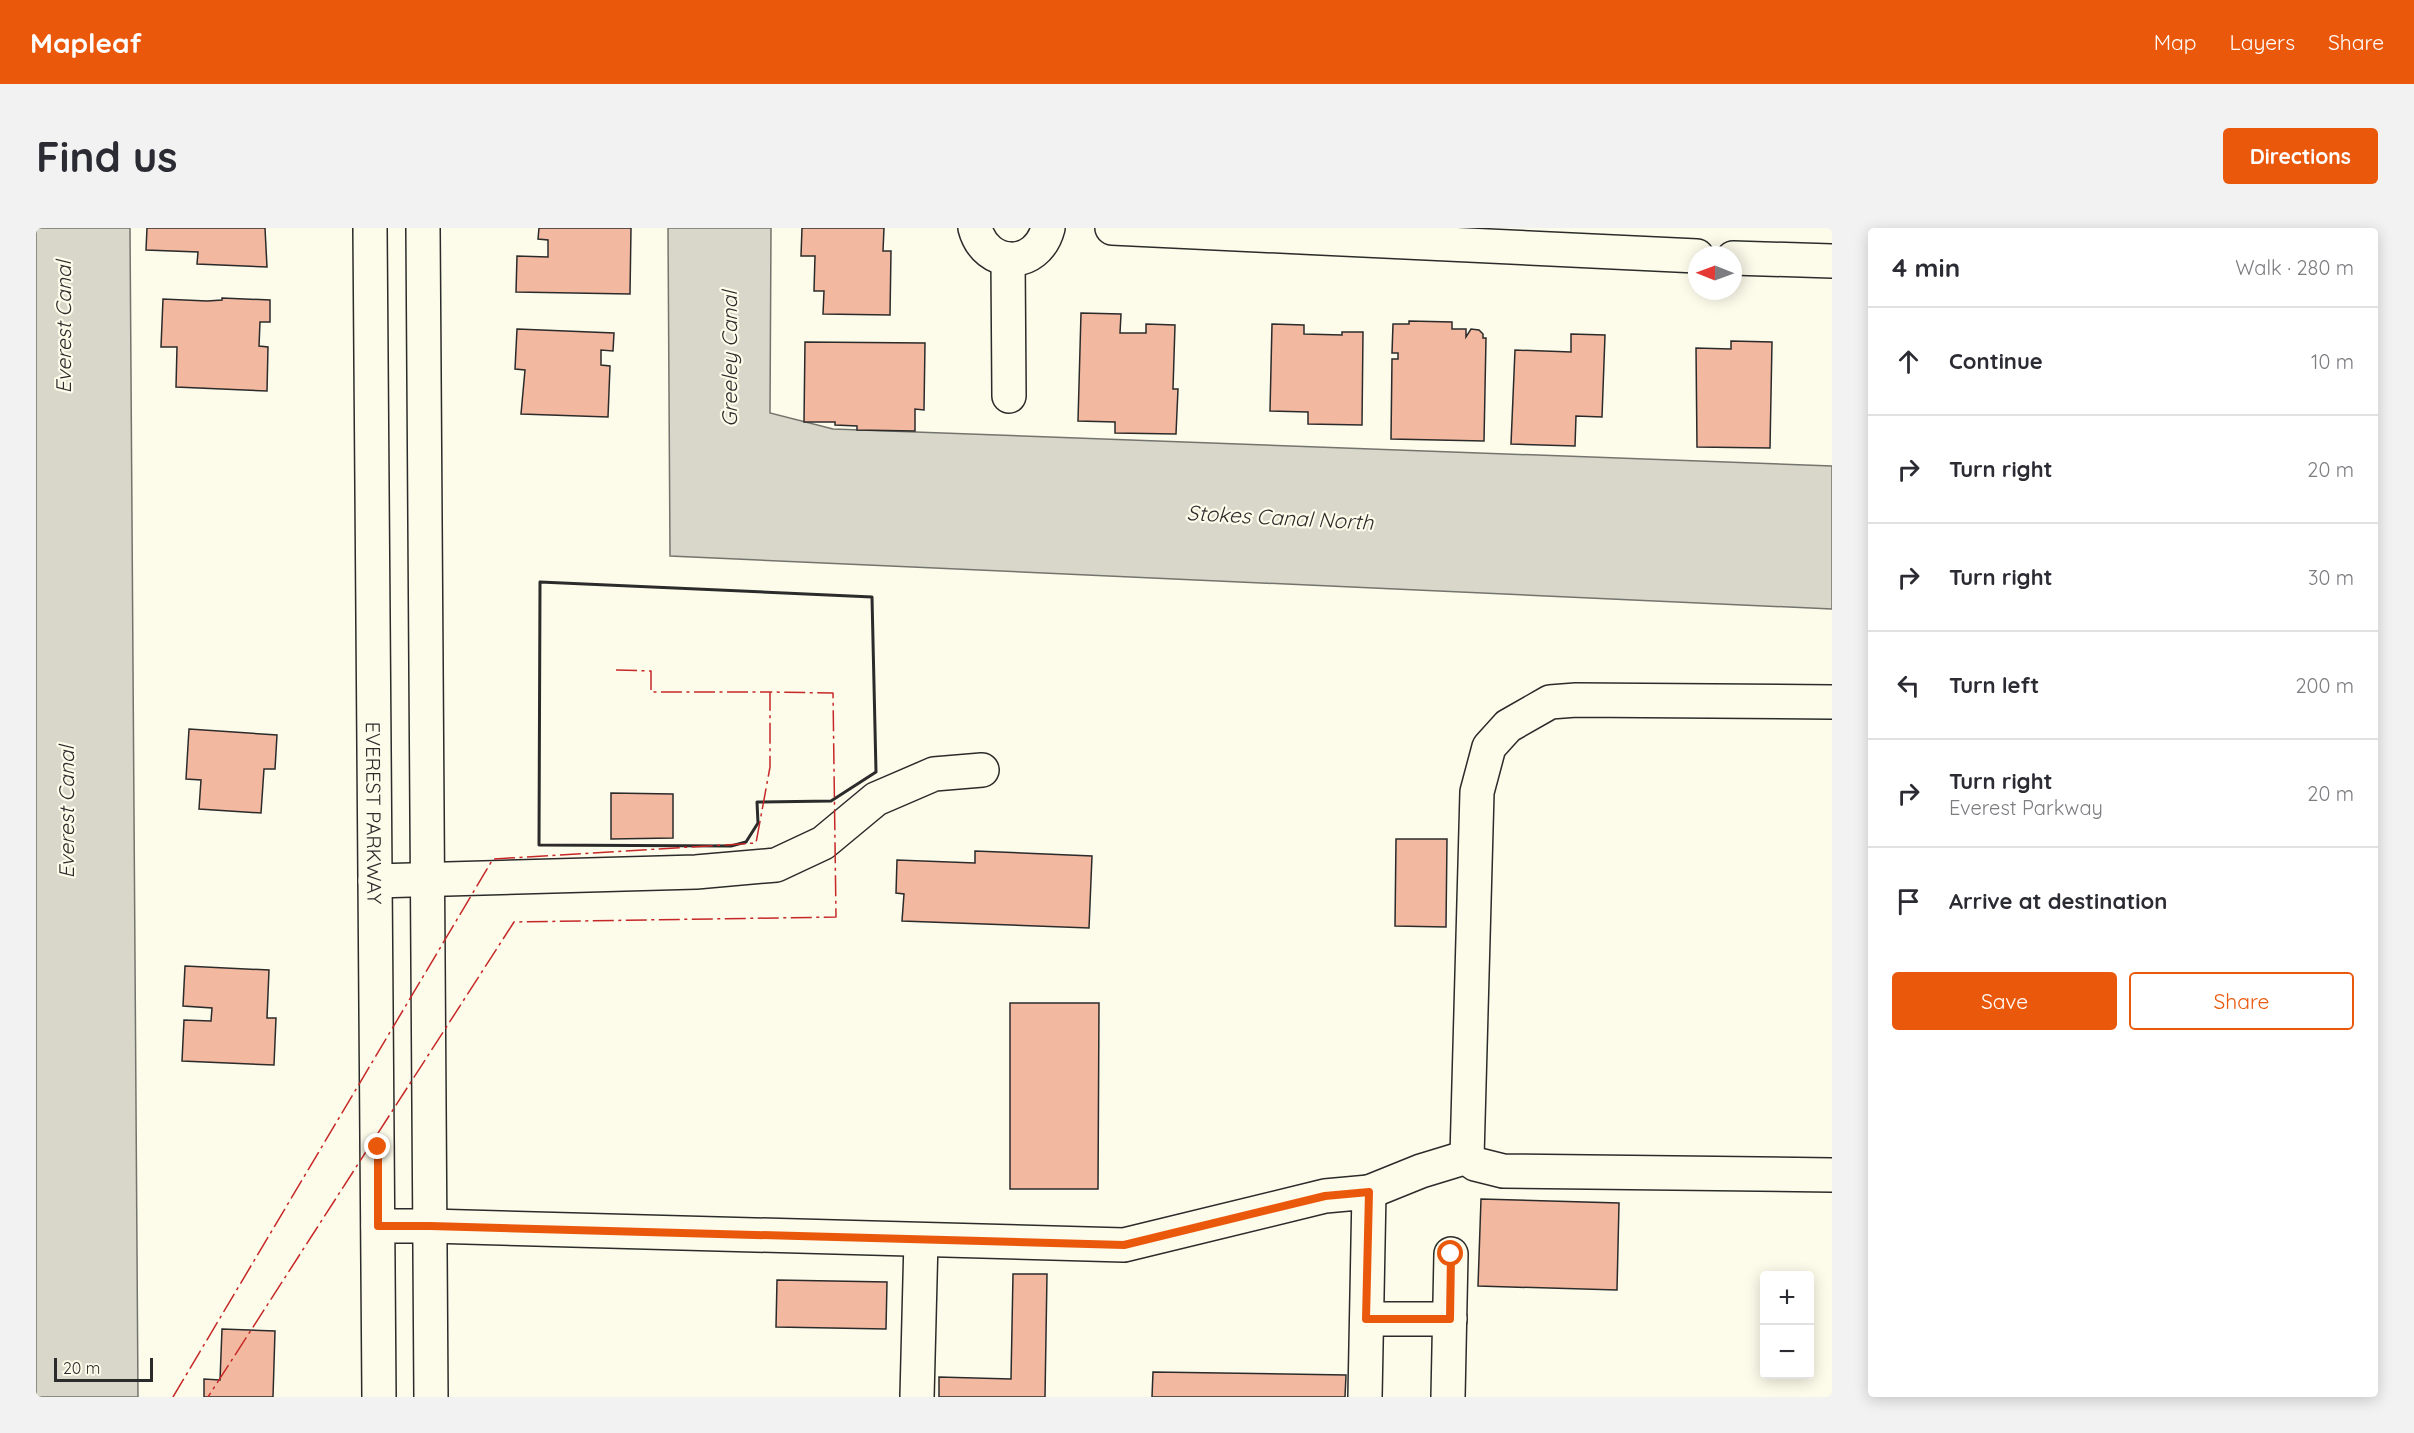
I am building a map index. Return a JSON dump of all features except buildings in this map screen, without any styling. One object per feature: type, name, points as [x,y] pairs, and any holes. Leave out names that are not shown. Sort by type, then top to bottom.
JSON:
[{"type":"street","name":"EVEREST PARKWAY","points":[[370,228],[379,1397]]},
{"type":"street","points":[[423,228],[431,1397]]},
{"type":"street","points":[[975,228],[979,241],[987,250],[996,256],[1008,259],[1020,259],[1031,254],[1040,247],[1048,228]]},
{"type":"street","points":[[1112,228],[1688,256]]},
{"type":"street","points":[[1742,258],[1832,261]]},
{"type":"street","points":[[1008,259],[1009,396]]},
{"type":"street","points":[[1832,702],[1588,700],[1550,702],[1508,726],[1489,747],[1477,792],[1467,1156],[1475,1164],[1503,1171],[1832,1175]]},
{"type":"street","points":[[375,881],[696,873],[776,865],[823,843],[876,799],[934,774],[982,770]]},
{"type":"street","points":[[378,1226],[1124,1245],[1325,1196],[1369,1192],[1467,1156]]},
{"type":"street","points":[[1365,1397],[1369,1192]]},
{"type":"street","points":[[916,1397],[921,1240]]},
{"type":"street","points":[[1448,1397],[1451,1254]]},
{"type":"street","points":[[1366,1319],[1450,1319]]},
{"type":"water","name":"Everest Canal","points":[[36,228],[130,228],[138,1397],[36,1397]]},
{"type":"water","points":[[668,228],[771,228],[770,413],[833,429],[1832,466],[1832,609],[670,556]]},
{"type":"wall","points":[[540,582],[872,597],[876,772],[831,801],[757,802],[758,823],[746,842],[731,846],[539,845],[540,582]]},
{"type":"power","points":[[616,670],[651,671],[651,692],[770,692]]},
{"type":"power","points":[[173,1397],[493,859],[756,843],[770,767],[770,692],[833,693],[836,917],[514,922],[208,1397]]},
{"type":"route","points":[[378,1147],[378,1226],[1124,1245],[1325,1196],[1369,1192],[1366,1319],[1450,1319],[1451,1254]]},
{"type":"water label","name":"Greeley Canal","points":[[729,359]]},
{"type":"water label","name":"Stokes Canal North","points":[[1280,517]]}]
